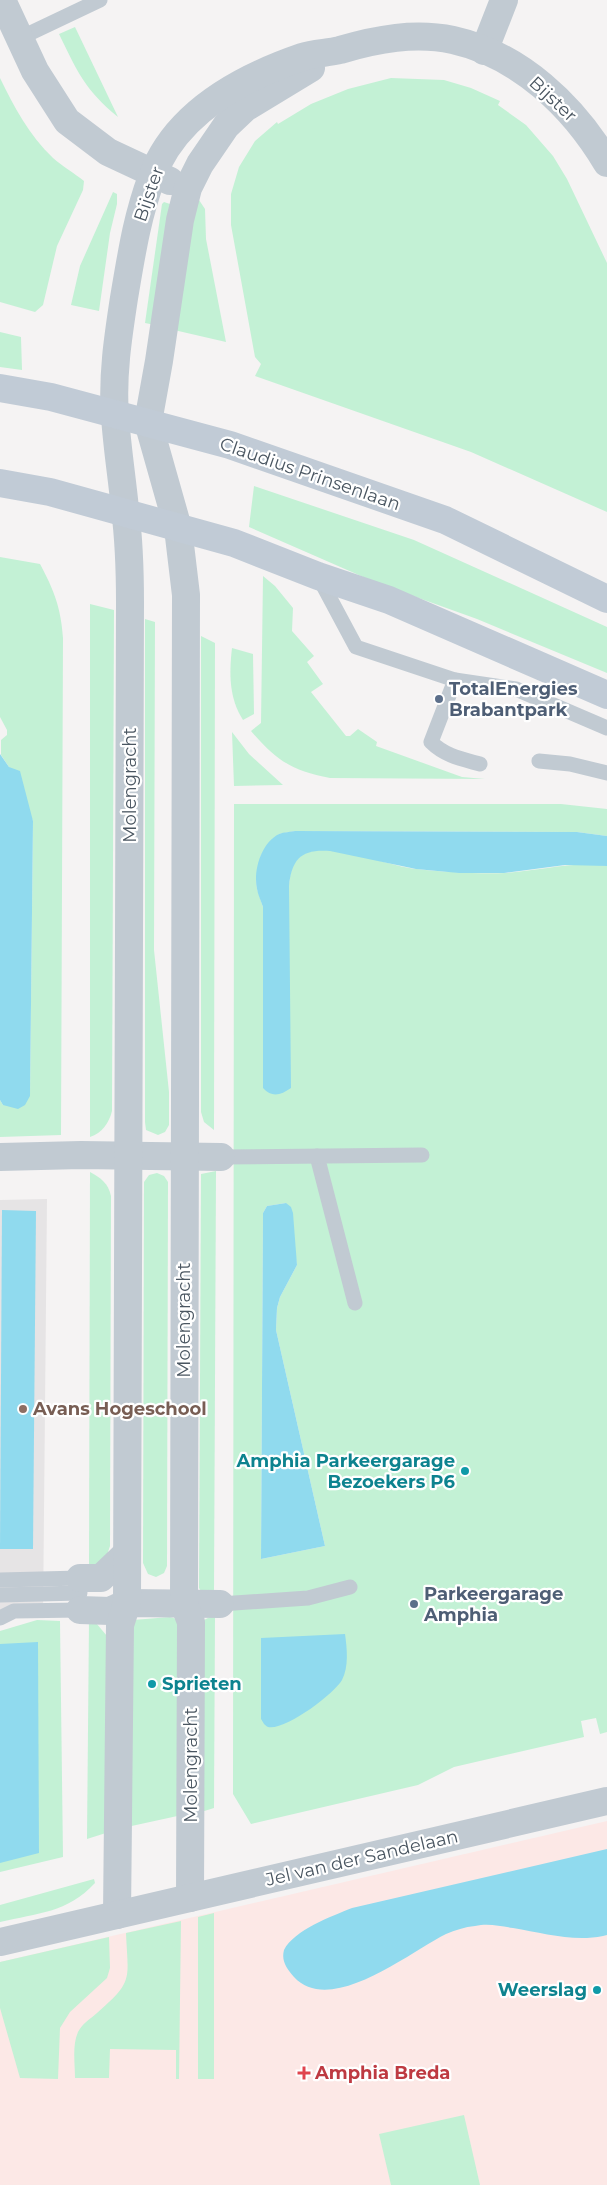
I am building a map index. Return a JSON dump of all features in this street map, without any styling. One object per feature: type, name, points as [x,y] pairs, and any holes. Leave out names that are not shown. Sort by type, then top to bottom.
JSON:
[{"type":"main road","name":"Claudius Prinsenlaan","points":[[0,388],[51,397],[230,445],[445,520],[607,598]]},
{"type":"main road","points":[[0,483],[50,492],[234,544],[318,576],[389,600],[607,695]]},
{"type":"street","points":[[2,0],[35,71],[67,121],[108,152],[153,174],[188,188]]},
{"type":"street","points":[[484,51],[504,0]]},
{"type":"street","name":"Bijster","points":[[114,414],[116,352],[128,274],[140,211],[153,174],[178,135],[189,122],[215,98],[231,88],[304,56],[339,50],[372,41],[414,37],[453,40],[484,51],[526,73],[556,98],[584,128],[607,163]]},
{"type":"street","name":"Bijster","points":[[148,422],[180,220],[188,188],[212,144],[245,108],[339,50]]},
{"type":"street","name":"Molengracht","points":[[114,414],[126,513],[130,603],[126,1554],[119,1613],[117,1915]]},
{"type":"street","name":"Molengracht","points":[[148,422],[178,528],[186,595],[184,1604],[191,1622],[190,1898]]},
{"type":"street","points":[[0,1157],[221,1157]]},
{"type":"street","points":[[80,1594],[101,1578],[126,1554]]},
{"type":"street","points":[[80,1594],[110,1593],[119,1613],[184,1604],[220,1604]]},
{"type":"street","name":"Jel van der Sandelaan","points":[[0,1942],[607,1801]]},
{"type":"lane","points":[[20,38],[100,0]]},
{"type":"lane","points":[[318,576],[356,646],[455,680],[516,689],[607,728]]},
{"type":"lane","points":[[455,680],[431,742],[450,756],[480,764]]},
{"type":"lane","points":[[539,762],[570,764],[607,773]]},
{"type":"lane","points":[[221,1157],[422,1155]]},
{"type":"lane","points":[[317,1156],[355,1303]]},
{"type":"lane","points":[[0,1580],[80,1594]]},
{"type":"lane","points":[[220,1604],[308,1598],[350,1588]]},
{"type":"lane","points":[[0,1594],[80,1594]]},
{"type":"lane","points":[[0,1618],[7,1611],[80,1594]]},
{"type":"shaded area","name":"Avans Hogeschool","points":[[47,1199],[43,1617],[0,1618],[0,1200]]},
{"type":"shaded area","name":"Amphia Breda","points":[[607,1821],[607,2185],[0,2185],[0,1962]]},
{"type":"green space","points":[[75,27],[118,117],[90,89],[71,59],[59,34]]},
{"type":"green space","points":[[0,78],[29,130],[44,149],[60,164],[84,181],[83,190],[57,246],[43,305],[35,312],[0,302]]},
{"type":"green space","points":[[391,78],[444,80],[471,88],[500,101],[498,105],[526,125],[553,156],[567,179],[607,263],[607,512],[471,452],[255,376],[261,364],[255,357],[231,225],[231,194],[239,167],[255,141],[277,122],[278,124],[311,104],[348,89]]},
{"type":"green space","points":[[113,192],[117,194],[117,204],[110,233],[99,311],[71,305],[80,266]]},
{"type":"green space","points":[[199,200],[205,209],[206,239],[226,342],[174,330],[190,220]]},
{"type":"green space","points":[[164,202],[170,204],[155,325],[145,323],[162,204]]},
{"type":"green space","points":[[0,332],[21,337],[22,370],[0,367]]},
{"type":"green space","points":[[254,486],[414,540],[607,627],[607,673],[477,619],[377,583],[249,527]]},
{"type":"green space","points":[[0,557],[40,564],[49,582],[61,617],[63,638],[61,1135],[0,1137],[0,1100],[3,1105],[30,1095],[33,821],[9,767],[1,755],[1,740],[7,735],[7,730],[0,717]]},
{"type":"green space","points":[[263,576],[275,586],[293,608],[292,631],[314,656],[307,662],[323,684],[311,692],[346,736],[350,736],[358,729],[377,742],[376,746],[462,777],[485,779],[330,778],[295,768],[269,750],[251,731],[261,723]]},
{"type":"green space","points":[[90,604],[114,610],[112,1111],[104,1127],[90,1137]]},
{"type":"green space","points":[[145,619],[155,622],[154,950],[169,1092],[169,1125],[165,1132],[158,1135],[146,1130],[145,1122]]},
{"type":"green space","points":[[201,636],[215,643],[214,1130],[204,1122],[201,1112]]},
{"type":"green space","points":[[232,648],[253,654],[254,714],[243,720],[238,712],[231,686]]},
{"type":"green space","points":[[232,732],[249,754],[283,785],[234,786]]},
{"type":"green space","points":[[234,804],[561,804],[607,809],[607,836],[577,832],[295,831],[279,834],[261,855],[256,879],[263,907],[289,886],[291,870],[299,857],[308,852],[319,850],[333,850],[405,867],[449,872],[505,873],[569,865],[607,866],[607,1732],[600,1734],[596,1718],[581,1721],[584,1737],[454,1767],[418,1785],[251,1824],[233,1794]],"holes":[[[286,1203],[297,1265],[280,1297],[277,1308],[276,1330],[325,1546],[261,1559],[263,1213],[267,1206]]]},
{"type":"green space","points":[[216,1171],[214,1593],[201,1591],[199,1588],[201,1174]]},
{"type":"green space","points":[[90,1172],[104,1181],[111,1196],[110,1546],[106,1558],[89,1569]]},
{"type":"green space","points":[[157,1173],[164,1176],[168,1182],[167,1566],[164,1573],[156,1577],[148,1574],[143,1563],[144,1182],[149,1175]]},
{"type":"green space","points":[[212,1616],[215,1617],[214,1808],[201,1812],[204,1620]]},
{"type":"green space","points":[[170,1617],[180,1620],[182,1815],[127,1827],[133,1620]]},
{"type":"green space","points":[[37,1620],[60,1621],[63,1857],[0,1872],[0,1631]]},
{"type":"green space","points":[[89,1620],[96,1623],[107,1636],[109,1832],[87,1839]]},
{"type":"green space","points":[[94,1879],[95,1883],[84,1893],[63,1906],[39,1914],[0,1922],[0,1905]]},
{"type":"green space","points":[[214,1913],[214,2079],[198,2079],[198,1917]]},
{"type":"green space","points":[[181,1921],[179,2079],[176,2079],[176,2050],[110,2049],[109,2078],[75,2078],[74,2049],[78,2032],[84,2024],[117,1994],[126,1979],[128,1961],[126,1933]]},
{"type":"green space","points":[[109,1937],[110,1968],[107,1978],[70,2012],[60,2028],[58,2079],[20,2078],[0,2008],[0,1962]]},
{"type":"green space","points":[[464,2115],[480,2185],[391,2185],[379,2134]]},
{"type":"water","points":[[0,754],[9,767],[20,771],[33,821],[30,1096],[25,1105],[18,1109],[3,1105],[0,1100]]},
{"type":"water","points":[[295,831],[577,832],[607,836],[607,866],[565,865],[504,873],[459,873],[416,869],[330,851],[312,852],[300,857],[293,868],[289,886],[291,1088],[280,1094],[273,1094],[263,1088],[263,907],[257,891],[256,874],[257,866],[267,844],[279,834]]},
{"type":"water","points":[[286,1203],[291,1207],[293,1213],[297,1265],[280,1297],[277,1308],[276,1330],[325,1546],[261,1559],[263,1213],[267,1206]]},
{"type":"water","name":"Avans Hogeschool","points":[[2,1210],[36,1211],[33,1549],[0,1549]]},
{"type":"water","points":[[345,1634],[347,1663],[342,1680],[320,1702],[297,1718],[276,1727],[268,1727],[261,1719],[261,1638]]},
{"type":"water","points":[[38,1642],[39,1853],[0,1863],[0,1644]]},
{"type":"water","points":[[607,1849],[607,1935],[580,1938],[494,1925],[468,1927],[446,1934],[371,1977],[328,1990],[310,1987],[294,1977],[284,1961],[284,1950],[296,1936],[314,1924],[352,1908]]},
{"type":"place","name":"TotalEnergies Brabantpark","points":[[439,699]]},
{"type":"place","name":"Avans Hogeschool","points":[[23,1409]]},
{"type":"place","name":"Amphia Parkeergarage Bezoekers P6","points":[[465,1471]]},
{"type":"place","name":"Parkeergarage Amphia","points":[[414,1604]]},
{"type":"place","name":"Sprieten","points":[[152,1684]]},
{"type":"place","name":"Weerslag","points":[[597,1990]]},
{"type":"place","name":"Amphia Breda","points":[[304,2073]]}]
